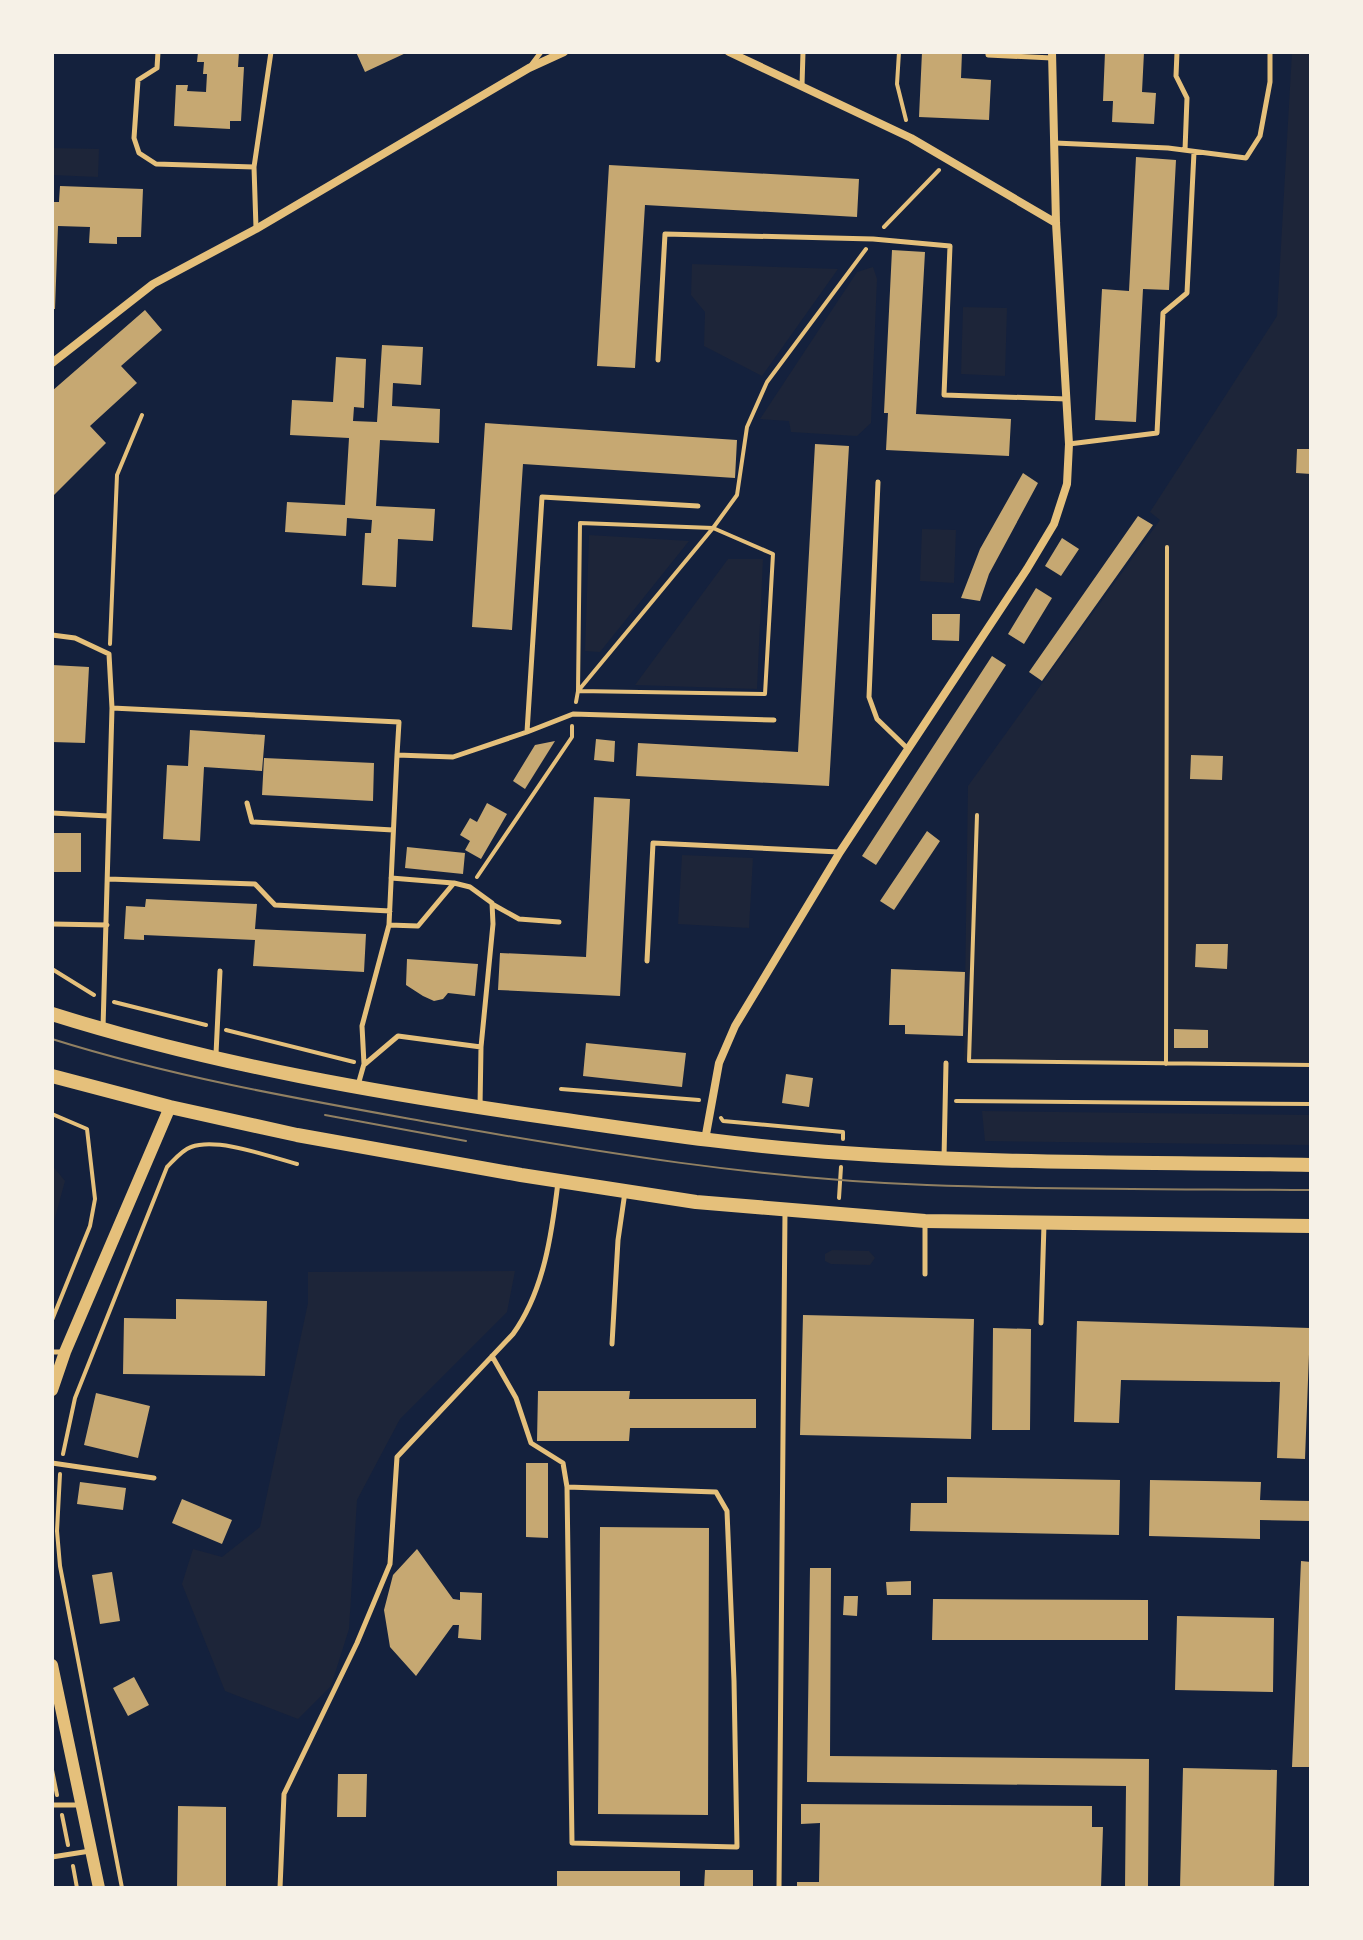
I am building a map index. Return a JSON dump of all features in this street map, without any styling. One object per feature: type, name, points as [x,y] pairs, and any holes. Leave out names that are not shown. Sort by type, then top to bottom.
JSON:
[{"type":"main road","points":[[52,1014],[216,1056],[357,1086],[480,1108],[705,1140],[842,1153],[944,1158],[1311,1165]]},
{"type":"main road","points":[[52,1076],[170,1107],[356,1146],[558,1181],[785,1211],[925,1221],[1311,1226]]},
{"type":"street","points":[[52,363],[153,284],[256,229],[529,68],[564,52]]},
{"type":"street","points":[[729,52],[911,138],[1056,223]]},
{"type":"street","points":[[705,1140],[719,1063],[735,1026],[840,852],[1027,569],[1054,524],[1067,484],[1068,399],[1056,223],[1052,55]]},
{"type":"street","points":[[52,1390],[58,1352],[170,1107]]},
{"type":"street","points":[[52,1665],[99,1888]]},
{"type":"lane","points":[[158,52],[157,68],[138,80],[134,138],[139,153],[156,164],[254,167]]},
{"type":"lane","points":[[256,229],[254,167],[271,52]]},
{"type":"lane","points":[[529,68],[541,52]]},
{"type":"lane","points":[[802,85],[803,52]]},
{"type":"lane","points":[[988,52],[988,55],[1052,55]]},
{"type":"lane","points":[[1177,52],[1176,76],[1187,98],[1185,150]]},
{"type":"lane","points":[[1054,143],[1185,150],[1246,158],[1260,136],[1270,82],[1270,52]]},
{"type":"lane","points":[[1069,444],[1157,433],[1163,313],[1187,293],[1194,152]]},
{"type":"lane","points":[[658,360],[665,234],[873,239],[950,246],[944,395],[1068,399]]},
{"type":"lane","points":[[878,482],[869,697],[877,719],[907,748]]},
{"type":"lane","points":[[527,732],[542,497],[698,506]]},
{"type":"lane","points":[[52,635],[75,638],[109,654],[112,708],[103,1028]]},
{"type":"lane","points":[[112,708],[399,722],[389,925],[362,1026],[364,1064],[357,1086]]},
{"type":"lane","points":[[397,755],[453,757],[573,714],[774,720]]},
{"type":"lane","points":[[247,803],[252,822],[393,830]]},
{"type":"lane","points":[[52,813],[108,816]]},
{"type":"lane","points":[[647,961],[653,843],[840,852]]},
{"type":"lane","points":[[391,878],[470,887],[519,919],[559,922]]},
{"type":"lane","points":[[108,879],[255,884],[275,905],[390,911]]},
{"type":"lane","points":[[389,925],[418,926],[454,883]]},
{"type":"lane","points":[[480,1108],[481,1047],[493,924],[492,903]]},
{"type":"lane","points":[[52,924],[107,925]]},
{"type":"lane","points":[[216,1056],[220,971]]},
{"type":"lane","points":[[364,1064],[398,1036],[481,1047]]},
{"type":"lane","points":[[944,1158],[946,1063]]},
{"type":"lane","points":[[280,1888],[284,1794],[357,1643],[390,1564],[397,1457],[492,1356],[526,1315],[552,1236],[558,1181]]},
{"type":"lane","points":[[612,1344],[618,1240],[625,1191]]},
{"type":"lane","points":[[779,1888],[785,1211]]},
{"type":"lane","points":[[925,1221],[925,1274]]},
{"type":"lane","points":[[1041,1323],[1044,1223]]},
{"type":"lane","points":[[492,1356],[516,1398],[531,1443],[563,1463],[567,1487],[572,1843],[737,1847],[727,1511],[716,1492],[567,1487]]},
{"type":"lane","points":[[52,1463],[154,1478]]},
{"type":"lane","points":[[52,1805],[81,1805]]},
{"type":"lane","points":[[52,1857],[91,1850]]},
{"type":"path","points":[[899,52],[897,84],[911,138]]},
{"type":"path","points":[[109,654],[117,475],[142,415]]},
{"type":"path","points":[[580,523],[713,528],[773,554],[765,694],[578,691],[580,523]]},
{"type":"path","points":[[1166,1064],[1167,547]]},
{"type":"path","points":[[977,815],[969,1061],[1311,1065]]},
{"type":"path","points":[[945,1101],[1311,1104]]},
{"type":"path","points":[[52,1114],[87,1129],[95,1199],[90,1226],[52,1320]]},
{"type":"path","points":[[838,1215],[843,1132]]},
{"type":"path","points":[[122,1888],[60,1566],[57,1531],[61,1465],[75,1398],[167,1167],[191,1147],[210,1144],[297,1164]]},
{"type":"path","points":[[52,1770],[77,1888]]},
{"type":"shaded area","points":[[1292,52],[1311,52],[1311,1065],[964,1060],[968,786],[1160,520],[1150,512],[1277,316]]},
{"type":"shaded area","points":[[52,148],[99,149],[98,177],[52,175]]},
{"type":"shaded area","points":[[692,264],[838,269],[762,376],[704,346],[705,312],[691,295]]},
{"type":"shaded area","points":[[873,267],[877,279],[871,423],[857,436],[791,432],[789,421],[760,419],[857,272]]},
{"type":"shaded area","points":[[963,307],[1007,308],[1005,376],[961,374]]},
{"type":"shaded area","points":[[922,529],[956,530],[954,583],[920,581]]},
{"type":"shaded area","points":[[589,535],[689,541],[600,652],[585,651]]},
{"type":"shaded area","points":[[728,559],[763,559],[757,689],[635,685]]},
{"type":"shaded area","points":[[682,855],[753,858],[749,928],[678,924]]},
{"type":"shaded area","points":[[982,1111],[1311,1115],[1311,1145],[985,1141]]},
{"type":"shaded area","points":[[52,1165],[65,1181],[52,1229]]},
{"type":"shaded area","points":[[832,1250],[869,1251],[875,1258],[870,1265],[831,1264],[825,1261],[825,1254]]},
{"type":"shaded area","points":[[515,1271],[507,1312],[400,1419],[357,1500],[349,1629],[331,1686],[298,1719],[225,1691],[182,1584],[193,1549],[222,1557],[260,1527],[308,1303],[308,1272]]},
{"type":"building","points":[[198,52],[239,52],[238,67],[244,67],[241,121],[230,121],[230,129],[174,126],[176,85],[188,85],[187,91],[206,92],[207,74],[203,74],[204,62],[197,62]]},
{"type":"building","points":[[356,52],[408,52],[365,72]]},
{"type":"building","points":[[922,52],[962,52],[961,78],[991,80],[989,120],[919,117]]},
{"type":"building","points":[[1105,52],[1144,52],[1142,92],[1156,93],[1154,124],[1112,122],[1113,101],[1103,101]]},
{"type":"building","points":[[1136,157],[1176,160],[1169,290],[1143,289],[1136,422],[1095,420],[1102,289],[1129,291]]},
{"type":"building","points":[[609,165],[859,179],[857,217],[645,205],[635,368],[597,366]]},
{"type":"building","points":[[60,186],[143,189],[141,237],[117,237],[117,244],[89,243],[90,227],[58,226],[55,309],[52,309],[52,202],[59,202]]},
{"type":"building","points":[[892,250],[925,252],[916,414],[1011,419],[1009,456],[886,450],[888,413],[884,413]]},
{"type":"building","points":[[145,310],[162,330],[121,366],[137,383],[90,426],[106,443],[52,497],[52,391]]},
{"type":"building","points":[[382,345],[423,347],[421,385],[393,383],[392,406],[440,409],[439,443],[380,440],[376,506],[435,509],[433,541],[398,539],[396,587],[362,585],[365,533],[371,533],[372,520],[347,518],[346,536],[285,532],[287,502],[345,505],[349,438],[290,435],[292,400],[333,402],[336,357],[366,359],[364,408],[354,407],[353,421],[377,422]]},
{"type":"building","points":[[485,423],[737,440],[735,478],[523,464],[512,630],[472,627]]},
{"type":"building","points":[[815,444],[849,446],[829,786],[636,776],[638,743],[798,752]]},
{"type":"building","points":[[1297,449],[1311,449],[1311,474],[1296,473]]},
{"type":"building","points":[[1023,473],[1038,483],[989,574],[980,601],[961,598],[980,549]]},
{"type":"building","points":[[1138,516],[1153,525],[1042,681],[1029,672]]},
{"type":"building","points":[[1062,538],[1079,549],[1061,576],[1045,566]]},
{"type":"building","points":[[1036,588],[1052,598],[1024,644],[1008,634]]},
{"type":"building","points":[[932,614],[960,614],[959,641],[932,640]]},
{"type":"building","points":[[992,656],[1006,665],[876,865],[862,856]]},
{"type":"building","points":[[52,665],[89,667],[85,743],[52,742]]},
{"type":"building","points":[[190,730],[265,735],[262,771],[204,767],[200,841],[163,839],[167,765],[188,766]]},
{"type":"building","points":[[596,739],[615,741],[614,762],[594,760]]},
{"type":"building","points":[[555,741],[525,789],[513,781],[535,745]]},
{"type":"building","points":[[1191,755],[1223,756],[1222,780],[1190,779]]},
{"type":"building","points":[[264,758],[374,763],[373,801],[262,795]]},
{"type":"building","points":[[594,797],[630,799],[620,996],[498,990],[500,953],[586,957]]},
{"type":"building","points":[[487,803],[507,814],[481,859],[465,850],[470,841],[460,835],[470,818],[477,822]]},
{"type":"building","points":[[927,831],[940,841],[894,910],[880,901]]},
{"type":"building","points":[[52,833],[81,833],[81,872],[52,872]]},
{"type":"building","points":[[407,847],[465,853],[463,874],[405,868]]},
{"type":"building","points":[[146,899],[257,904],[255,929],[366,934],[364,972],[253,966],[255,940],[144,935],[144,940],[124,939],[126,906],[145,907]]},
{"type":"building","points":[[1196,944],[1228,944],[1227,969],[1195,967]]},
{"type":"building","points":[[407,959],[478,964],[475,996],[448,993],[443,999],[434,1001],[423,996],[406,985]]},
{"type":"building","points":[[891,969],[965,972],[963,1036],[905,1034],[905,1025],[889,1025]]},
{"type":"building","points":[[1174,1029],[1208,1030],[1208,1048],[1174,1048]]},
{"type":"building","points":[[586,1043],[686,1053],[682,1087],[583,1076]]},
{"type":"building","points":[[786,1074],[813,1078],[809,1107],[782,1103]]},
{"type":"building","points":[[176,1299],[267,1301],[265,1376],[123,1374],[124,1318],[176,1319]]},
{"type":"building","points":[[803,1315],[974,1319],[971,1439],[800,1435]]},
{"type":"building","points":[[1077,1321],[1310,1328],[1305,1459],[1277,1458],[1280,1382],[1121,1380],[1119,1423],[1074,1422]]},
{"type":"building","points":[[993,1328],[1031,1329],[1030,1430],[992,1430]]},
{"type":"building","points":[[538,1391],[630,1391],[629,1399],[756,1399],[756,1428],[630,1428],[629,1441],[537,1441]]},
{"type":"building","points":[[96,1393],[150,1406],[138,1458],[84,1445]]},
{"type":"building","points":[[526,1463],[548,1463],[548,1538],[526,1537]]},
{"type":"building","points":[[947,1477],[1120,1480],[1119,1535],[910,1531],[911,1503],[947,1503]]},
{"type":"building","points":[[1150,1480],[1261,1482],[1260,1500],[1311,1501],[1311,1521],[1260,1520],[1260,1539],[1149,1536]]},
{"type":"building","points":[[80,1482],[126,1488],[123,1510],[77,1504]]},
{"type":"building","points":[[182,1499],[232,1520],[222,1544],[172,1523]]},
{"type":"building","points":[[600,1527],[709,1528],[708,1815],[598,1814]]},
{"type":"building","points":[[417,1549],[453,1599],[460,1600],[460,1592],[482,1593],[481,1640],[458,1638],[459,1625],[453,1625],[416,1676],[390,1647],[384,1610],[393,1575]]},
{"type":"building","points":[[1301,1561],[1311,1562],[1311,1767],[1292,1767]]},
{"type":"building","points":[[810,1568],[831,1568],[830,1756],[1149,1759],[1148,1888],[1125,1888],[1126,1786],[807,1782]]},
{"type":"building","points":[[112,1572],[120,1621],[100,1624],[92,1575]]},
{"type":"building","points":[[911,1581],[911,1595],[887,1595],[886,1582]]},
{"type":"building","points":[[844,1596],[858,1596],[857,1616],[843,1615]]},
{"type":"building","points":[[933,1599],[1148,1600],[1148,1640],[932,1640]]},
{"type":"building","points":[[1177,1616],[1274,1618],[1273,1692],[1175,1690]]},
{"type":"building","points":[[134,1677],[149,1705],[128,1716],[113,1688]]},
{"type":"building","points":[[1183,1768],[1277,1770],[1274,1888],[1180,1888]]},
{"type":"building","points":[[338,1774],[367,1774],[366,1817],[337,1817]]},
{"type":"building","points":[[801,1804],[1092,1806],[1092,1827],[1103,1827],[1101,1888],[797,1888],[797,1882],[819,1882],[820,1823],[801,1824]]},
{"type":"building","points":[[178,1806],[226,1807],[226,1888],[177,1888]]},
{"type":"building","points":[[705,1870],[753,1870],[753,1888],[704,1888]]},
{"type":"building","points":[[557,1871],[680,1871],[680,1888],[557,1888]]},
{"type":"tram line","points":[[52,1039],[193,1077],[289,1097],[679,1163],[803,1177],[927,1185],[1311,1190]]},
{"type":"tram line","points":[[325,1115],[466,1141]]}]
